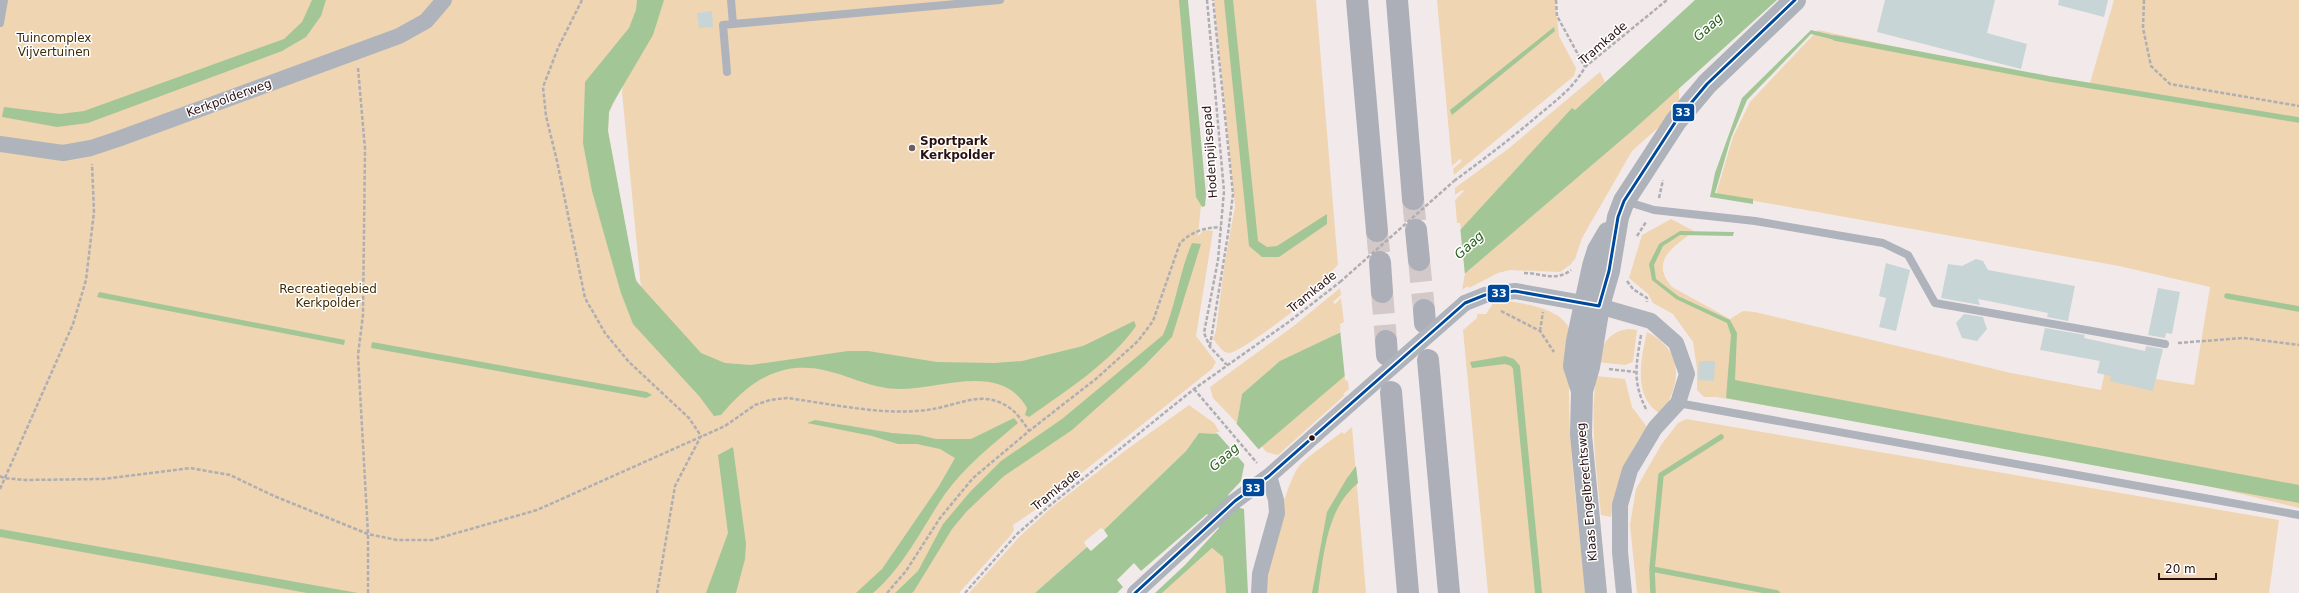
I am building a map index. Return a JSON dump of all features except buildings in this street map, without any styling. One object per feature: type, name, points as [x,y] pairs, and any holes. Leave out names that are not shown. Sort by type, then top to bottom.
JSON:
[{"type":"highway","points":[[1357,0],[1377,231]]},
{"type":"highway","points":[[1397,0],[1413,199]]},
{"type":"highway","points":[[1416,230],[1419,260]]},
{"type":"highway","points":[[1380,262],[1382,292]]},
{"type":"highway","points":[[1428,360],[1449,593]]},
{"type":"highway","points":[[1391,392],[1408,593]]},
{"type":"main road","points":[[1621,209],[1676,121],[1707,84],[1795,0]]},
{"type":"main road","name":"Klaas Engelbrechtsweg","points":[[1596,593],[1581,435],[1582,366],[1592,305],[1609,271],[1621,209]]},
{"type":"street","name":"Kerkpolderweg","points":[[0,144],[62,153],[91,148],[399,36],[426,21],[444,0]]},
{"type":"street","points":[[1135,593],[1235,501],[1268,476],[1470,300],[1499,292],[1515,291],[1592,305],[1651,321],[1676,343],[1688,374],[1678,403],[1655,428],[1630,470],[1620,505],[1620,552],[1624,593]]},
{"type":"street","points":[[1259,593],[1260,574],[1277,513],[1276,500],[1268,476]]},
{"type":"lane","points":[[0,23],[4,0]]},
{"type":"lane","points":[[731,0],[733,24]]},
{"type":"lane","points":[[727,72],[723,25],[1000,0]]},
{"type":"lane","points":[[1621,209],[1654,210],[1755,221],[1883,244],[1908,254],[1934,303],[2165,344]]},
{"type":"lane","points":[[1678,403],[2299,515]]},
{"type":"path","points":[[582,0],[558,48],[542,87],[546,116],[557,161],[585,298],[610,339],[629,362],[689,418],[701,436]]},
{"type":"path","name":"Hodenpijlsepad","points":[[1207,0],[1224,191],[1214,286],[1204,333],[1210,347],[1227,366]]},
{"type":"path","points":[[1210,347],[1233,194],[1213,0]]},
{"type":"path","points":[[1556,0],[1557,16],[1585,67]]},
{"type":"path","name":"Tramkade","points":[[965,593],[1017,534],[1048,507],[1194,389],[1290,321],[1340,282],[1454,181],[1518,132],[1561,96],[1577,82],[1585,67],[1667,0]]},
{"type":"path","points":[[2144,0],[2143,28],[2151,66],[2170,84],[2299,106]]},
{"type":"path","points":[[355,52],[361,80],[365,149],[363,315],[358,355],[368,534],[368,593]]},
{"type":"path","points":[[0,489],[73,324],[86,280],[94,212],[91,148]]},
{"type":"path","points":[[887,593],[906,572],[940,518],[973,478],[1029,430],[1098,378],[1138,341],[1153,321],[1180,243],[1190,234],[1202,228],[1221,227]]},
{"type":"path","points":[[1518,274],[1554,277],[1565,274],[1574,266]]},
{"type":"path","points":[[1470,300],[1540,331],[1561,362],[1635,372],[1638,393],[1655,428]]},
{"type":"path","points":[[2165,344],[2243,338],[2299,345]]},
{"type":"path","points":[[1194,389],[1256,462]]},
{"type":"path","points":[[0,476],[4,478],[103,479],[190,468],[230,475],[274,496],[368,534],[397,540],[432,540],[537,510],[725,426],[755,405],[770,400],[787,398],[904,413],[933,409],[974,400],[996,400],[1016,411],[1029,430]]},
{"type":"path","points":[[657,593],[675,486],[701,436]]},
{"type":"green space","name":"Recreatiegebied Kerkpolder","points":[[0,0],[1182,0],[1201,204],[1198,236],[1204,230],[1213,231],[1196,336],[1216,362],[1212,369],[1035,510],[1013,525],[1014,530],[1011,535],[959,593],[0,593]],"holes":[[[623,85],[622,92],[641,287],[634,275],[608,131],[609,112]]]},
{"type":"green space","points":[[1214,0],[1316,0],[1338,265],[1330,273],[1335,279],[1264,333],[1237,350],[1229,353],[1222,350],[1213,339],[1216,331],[1224,267],[1235,206]]},
{"type":"green space","points":[[1437,0],[1555,0],[1559,36],[1576,68],[1574,76],[1454,175],[1453,169],[1462,161],[1460,159],[1452,166]]},
{"type":"green space","points":[[2114,0],[2299,0],[2299,508],[2125,466],[1716,397],[1704,397],[1697,390],[1697,369],[1693,342],[1673,314],[1653,303],[1648,294],[1629,278],[1642,235],[1671,219],[1694,231],[1667,255],[1663,269],[1666,277],[1672,287],[1730,319],[1743,311],[1755,312],[2011,373],[2101,390],[2105,371],[2194,385],[2210,287],[2119,266],[1716,194],[1733,137],[1750,102],[1818,30],[1994,68],[2090,83]]},
{"type":"green space","points":[[1600,72],[1605,82],[1575,110],[1572,109],[1461,229],[1460,223],[1457,223],[1455,200],[1464,191],[1462,190],[1455,195],[1455,188],[1508,149]]},
{"type":"green space","points":[[1679,87],[1679,101],[1660,126],[1632,151],[1582,238],[1575,259],[1570,265],[1560,272],[1510,270],[1498,273],[1462,290],[1465,273],[1632,131]]},
{"type":"green space","points":[[1340,288],[1341,295],[1333,302],[1335,304],[1341,298],[1344,322],[1340,324],[1341,331],[1242,394],[1237,423],[1213,398],[1210,387],[1295,325]]},
{"type":"green space","points":[[1505,301],[1530,305],[1548,311],[1563,320],[1568,326],[1571,348],[1569,420],[1585,593],[1488,593],[1463,330],[1477,318],[1477,314],[1486,314],[1494,302]]},
{"type":"green space","points":[[1628,329],[1637,330],[1633,362],[1625,365],[1597,362],[1601,350],[1607,340],[1615,333]]},
{"type":"green space","points":[[1647,332],[1668,348],[1676,368],[1676,379],[1673,391],[1661,414],[1652,407],[1642,388],[1641,366]]},
{"type":"green space","points":[[1345,375],[1345,380],[1348,381],[1349,389],[1343,394],[1345,395],[1278,455],[1266,452],[1262,446]]},
{"type":"green space","points":[[1596,376],[1625,379],[1632,407],[1647,427],[1628,459],[1620,481],[1611,517],[1601,515],[1599,497],[1594,428],[1594,393]]},
{"type":"green space","points":[[1189,405],[1214,423],[1221,434],[1199,433],[1186,451],[1104,530],[1101,528],[1084,542],[1087,547],[1035,593],[969,593],[1020,536],[1052,507],[1126,450]]},
{"type":"green space","points":[[1686,419],[2279,520],[2269,593],[1637,593],[1630,525],[1636,489],[1661,445],[1678,423]]},
{"type":"green space","points":[[1352,427],[1366,593],[1263,593],[1267,564],[1280,512],[1297,469],[1305,460],[1318,450],[1342,432],[1344,434]]},
{"type":"green space","points":[[1212,548],[1223,557],[1226,593],[1162,593]]},
{"type":"water","points":[[312,0],[326,0],[321,16],[306,37],[282,51],[88,123],[57,127],[2,117],[4,107],[60,114],[84,111],[284,39],[302,22]]},
{"type":"water","points":[[637,0],[664,0],[653,35],[609,112],[608,131],[636,281],[701,353],[725,363],[751,365],[848,351],[868,351],[937,362],[994,363],[1022,361],[1083,346],[1134,321],[1136,326],[1125,340],[1087,376],[1029,417],[1025,415],[1027,408],[1014,392],[998,384],[980,381],[960,382],[899,389],[881,387],[829,371],[807,368],[784,370],[763,378],[737,398],[721,415],[714,416],[699,396],[633,324],[621,293],[592,191],[583,143],[585,82],[629,28],[636,10]]},
{"type":"water","points":[[1179,0],[1188,0],[1206,195],[1205,206],[1202,207],[1196,197]]},
{"type":"water","points":[[1224,0],[1233,0],[1258,241],[1267,247],[1277,246],[1327,214],[1327,224],[1279,257],[1262,257],[1249,246]]},
{"type":"water","name":"Gaag","points":[[1695,0],[1777,0],[1632,131],[1245,461],[1241,481],[1228,495],[1240,508],[1244,509],[1248,593],[1226,593],[1223,557],[1212,548],[1162,593],[1155,593],[1185,565],[1219,528],[1207,514],[1141,571],[1134,563],[1117,580],[1123,587],[1117,593],[1035,593],[1087,547],[1091,551],[1108,536],[1104,530],[1186,451],[1199,433],[1221,434],[1237,423],[1242,394],[1280,361],[1339,333],[1461,229],[1572,108],[1575,110]]},
{"type":"water","points":[[1554,27],[1555,31],[1452,115],[1450,110]]},
{"type":"water","points":[[1811,30],[1836,36],[1835,40],[1811,34],[1747,100],[1731,138],[1715,193],[1753,199],[1753,204],[1710,197],[1715,173],[1742,98]]},
{"type":"water","points":[[1680,231],[1734,232],[1733,236],[1680,235],[1663,246],[1654,265],[1656,279],[1678,296],[1730,320],[1737,333],[1735,380],[2299,485],[2299,503],[1726,398],[1731,335],[1727,323],[1676,299],[1652,280],[1649,264],[1659,244]]},
{"type":"water","points":[[1192,243],[1201,244],[1172,337],[1145,365],[1072,430],[1004,476],[967,511],[952,529],[914,591],[912,593],[895,593],[918,571],[943,524],[970,492],[1001,461],[1062,419],[1163,335]]},
{"type":"water","points":[[99,292],[345,340],[344,345],[97,297]]},
{"type":"water","points":[[372,342],[647,392],[652,395],[646,398],[371,348]]},
{"type":"water","points":[[1505,356],[1514,359],[1520,366],[1542,593],[1535,593],[1513,369],[1511,366],[1505,364],[1472,368],[1470,362]]},
{"type":"water","points":[[1014,418],[1018,423],[979,456],[961,474],[945,494],[904,559],[884,583],[873,593],[856,593],[882,569],[939,486],[955,458],[940,449],[917,444],[898,444],[872,436],[807,423],[815,420],[892,433],[919,435],[936,439],[971,439]]},
{"type":"water","points":[[733,447],[746,544],[745,559],[736,593],[706,593],[728,533],[718,455]]},
{"type":"water","points":[[1356,466],[1358,483],[1347,494],[1333,519],[1325,548],[1318,593],[1312,593],[1327,512],[1347,478]]},
{"type":"water","points":[[0,529],[358,593],[307,593],[0,537]]},
{"type":"pier","points":[[1460,226],[1465,275],[1345,378],[1340,329]]},
{"type":"pier","points":[[1235,422],[1260,451],[1247,462],[1246,466],[1216,432],[1220,432]]},
{"type":"waterway","points":[[1835,38],[2050,79],[2299,120]]},
{"type":"waterway","points":[[2227,296],[2299,309]]},
{"type":"waterway","points":[[1653,593],[1652,569],[1661,475],[1721,437]]},
{"type":"waterway","points":[[1652,569],[1777,593]]},
{"type":"tunnel","points":[[1413,199],[1416,230]]},
{"type":"tunnel","points":[[1377,231],[1380,262]]},
{"type":"tunnel","points":[[1419,260],[1424,310]]},
{"type":"tunnel","points":[[1382,292],[1386,341]]},
{"type":"transit line","name":"33","points":[[1135,593],[1235,501],[1269,476],[1465,303],[1485,295],[1515,291],[1599,306],[1609,271],[1618,217],[1624,201],[1676,121],[1707,84],[1795,0]]},
{"type":"place","name":"Sportpark Kerkpolder","points":[[912,148]]},
{"type":"park label","name":"Tuincomplex Vijvertuinen","points":[[54,45]]}]
